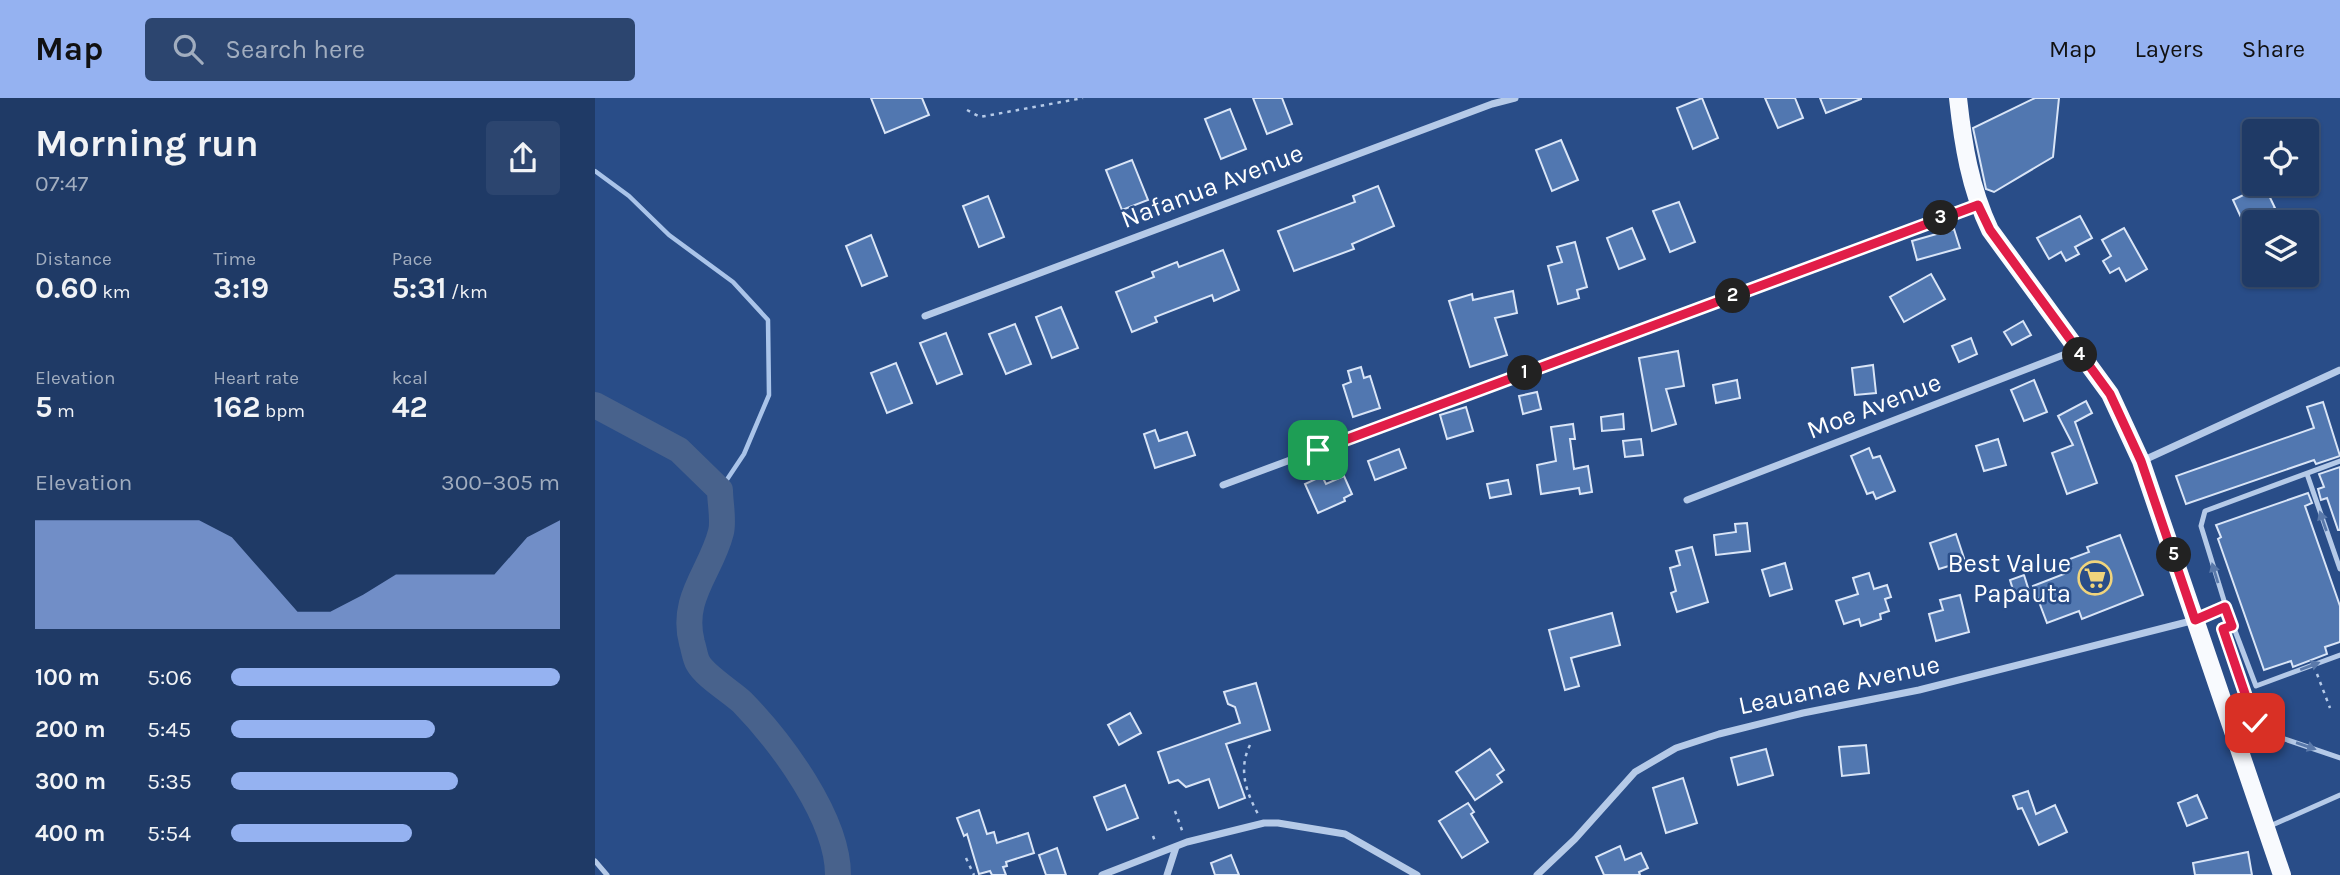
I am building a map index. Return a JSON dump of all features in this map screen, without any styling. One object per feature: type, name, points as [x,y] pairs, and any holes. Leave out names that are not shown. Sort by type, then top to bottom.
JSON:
[{"type":"main road","points":[[1958,98],[1964,153],[1978,205],[1990,230],[2110,394],[2141,461],[2282,875]]},
{"type":"street","name":"Nafanua Avenue","points":[[925,316],[1479,108],[1515,98]]},
{"type":"street","points":[[1223,485],[1978,205]]},
{"type":"street","name":"Moe Avenue","points":[[1686,500],[2076,350]]},
{"type":"street","points":[[2141,461],[2340,370]]},
{"type":"street","name":"Leauanae Avenue","points":[[1537,875],[1576,839],[1636,772],[1676,748],[1755,724],[1919,690],[2195,620]]},
{"type":"street","points":[[1102,875],[1187,842],[1263,823],[1278,823],[1345,834],[1417,875]]},
{"type":"street","points":[[1167,875],[1176,847]]},
{"type":"lane","points":[[2340,461],[2205,511],[2201,526],[2225,607],[2256,686],[2340,655]]},
{"type":"lane","points":[[2307,474],[2340,569]]},
{"type":"lane","points":[[2195,620],[2225,607]]},
{"type":"lane","points":[[2232,626],[2223,629],[2255,723],[2267,733],[2340,758]]},
{"type":"lane","points":[[2267,827],[2340,795]]},
{"type":"lane","points":[[595,860],[607,875]]},
{"type":"path","points":[[967,110],[980,117],[1083,98]]},
{"type":"path","points":[[2314,665],[2330,708]]},
{"type":"path","points":[[1250,745],[1244,758],[1243,775],[1263,823]]},
{"type":"path","points":[[1175,811],[1187,842]]},
{"type":"path","points":[[966,858],[974,875]]},
{"type":"building","points":[[871,98],[922,98],[929,115],[885,133]]},
{"type":"building","points":[[1253,98],[1282,98],[1292,124],[1267,134]]},
{"type":"building","points":[[1702,98],[1718,138],[1693,149],[1677,108]]},
{"type":"building","points":[[1765,98],[1795,98],[1803,118],[1778,128]]},
{"type":"building","points":[[1820,98],[1861,98],[1861,99],[1826,113]]},
{"type":"building","points":[[2035,98],[2059,98],[2053,157],[1994,192],[1986,189],[1973,128]]},
{"type":"building","points":[[1230,109],[1246,149],[1221,159],[1205,119]]},
{"type":"building","points":[[1561,140],[1578,180],[1552,191],[1536,150]]},
{"type":"building","points":[[1132,160],[1148,200],[1122,210],[1106,170]]},
{"type":"building","points":[[1378,186],[1394,226],[1352,244],[1354,249],[1294,271],[1278,231],[1355,202],[1353,196]]},
{"type":"building","points":[[988,196],[1004,237],[979,247],[963,206]]},
{"type":"building","points":[[2242,196],[2269,196],[2275,208],[2242,210],[2242,220],[2233,200]]},
{"type":"building","points":[[1679,202],[1695,242],[1670,252],[1653,211]]},
{"type":"building","points":[[2080,216],[2092,238],[2075,247],[2079,254],[2066,261],[2061,252],[2049,259],[2037,238]]},
{"type":"building","points":[[1632,228],[1645,259],[1619,269],[1607,238]]},
{"type":"building","points":[[2124,228],[2147,269],[2126,281],[2119,268],[2110,273],[2103,261],[2111,256],[2102,240]]},
{"type":"building","points":[[1954,229],[1960,248],[1917,260],[1912,241]]},
{"type":"building","points":[[871,235],[887,276],[862,286],[846,246]]},
{"type":"building","points":[[1575,242],[1587,287],[1577,290],[1579,298],[1558,304],[1548,266],[1562,262],[1557,247]]},
{"type":"building","points":[[1223,250],[1239,290],[1214,301],[1212,295],[1155,317],[1157,322],[1132,332],[1116,292],[1154,277],[1152,272],[1177,262],[1179,267]]},
{"type":"building","points":[[1931,274],[1945,299],[1904,322],[1890,297]]},
{"type":"building","points":[[1513,291],[1517,313],[1495,318],[1507,355],[1470,367],[1449,301],[1472,294],[1473,300]]},
{"type":"building","points":[[1061,307],[1078,348],[1052,358],[1036,317]]},
{"type":"building","points":[[2023,321],[2031,335],[2012,345],[2004,332]]},
{"type":"building","points":[[1015,324],[1031,364],[1006,374],[989,334]]},
{"type":"building","points":[[946,333],[962,374],[937,384],[920,343]]},
{"type":"building","points":[[1971,338],[1977,354],[1959,362],[1952,346]]},
{"type":"building","points":[[1678,351],[1684,386],[1666,389],[1676,424],[1652,431],[1639,358]]},
{"type":"building","points":[[896,363],[912,403],[887,413],[871,373]]},
{"type":"building","points":[[1873,365],[1876,393],[1855,395],[1852,368]]},
{"type":"building","points":[[1361,367],[1364,378],[1370,376],[1380,408],[1353,417],[1343,385],[1351,382],[1348,371]]},
{"type":"building","points":[[1737,380],[1740,398],[1716,403],[1713,385]]},
{"type":"building","points":[[2034,380],[2047,412],[2024,421],[2011,390]]},
{"type":"building","points":[[1537,392],[1541,409],[1523,414],[1519,396]]},
{"type":"building","points":[[2086,401],[2092,413],[2075,422],[2097,483],[2067,494],[2052,453],[2073,445],[2058,416]]},
{"type":"building","points":[[2323,402],[2340,456],[2316,464],[2314,460],[2186,504],[2176,476],[2314,428],[2307,407]]},
{"type":"building","points":[[1466,407],[1473,431],[1447,439],[1440,415]]},
{"type":"building","points":[[1623,414],[1624,429],[1602,431],[1601,417]]},
{"type":"building","points":[[1573,424],[1575,439],[1570,439],[1574,469],[1588,466],[1592,492],[1580,494],[1579,488],[1541,494],[1537,465],[1556,461],[1551,427]]},
{"type":"building","points":[[1155,430],[1159,441],[1187,432],[1195,455],[1155,468],[1144,434]]},
{"type":"building","points":[[1641,439],[1643,455],[1625,457],[1623,441]]},
{"type":"building","points":[[1998,439],[2006,465],[1984,471],[1976,446]]},
{"type":"building","points":[[1869,448],[1873,458],[1880,456],[1895,491],[1876,499],[1873,492],[1867,494],[1851,456]]},
{"type":"building","points":[[1399,449],[1406,468],[1375,480],[1368,461]]},
{"type":"building","points":[[2340,467],[2338,530],[2327,498],[2321,500],[2318,489],[2324,487],[2319,474]]},
{"type":"building","points":[[1322,476],[1326,484],[1344,476],[1352,494],[1344,498],[1345,501],[1318,513],[1305,484]]},
{"type":"building","points":[[1508,480],[1511,494],[1490,498],[1487,484]]},
{"type":"building","points":[[2308,493],[2312,503],[2305,506],[2340,606],[2340,642],[2325,647],[2327,654],[2293,667],[2291,661],[2264,670],[2218,539],[2221,537],[2216,525]]},
{"type":"building","points":[[1747,523],[1750,551],[1716,555],[1714,535],[1736,532],[1735,524]]},
{"type":"building","points":[[1956,534],[1965,561],[1939,569],[1930,543]]},
{"type":"building","name":"Best Value Papauta","points":[[2120,535],[2143,595],[2082,619],[2079,611],[2047,623],[2033,586],[2064,574],[2059,563],[2089,552],[2087,547]]},
{"type":"building","points":[[1692,547],[1708,602],[1677,612],[1671,593],[1676,591],[1670,568],[1680,565],[1676,551]]},
{"type":"building","points":[[1785,563],[1792,589],[1770,596],[1762,570]]},
{"type":"building","points":[[1869,573],[1874,589],[1887,585],[1891,597],[1885,599],[1889,611],[1880,614],[1881,619],[1861,626],[1859,619],[1844,624],[1836,601],[1858,594],[1853,578]]},
{"type":"building","points":[[2024,575],[2029,591],[2015,596],[2010,580]]},
{"type":"building","points":[[1960,595],[1969,632],[1936,641],[1929,614],[1943,610],[1940,600]]},
{"type":"building","points":[[1612,613],[1620,645],[1571,658],[1579,686],[1565,690],[1549,630]]},
{"type":"building","points":[[1256,683],[1270,730],[1226,744],[1245,798],[1219,808],[1209,779],[1186,787],[1178,780],[1169,783],[1158,752],[1240,723],[1235,707],[1228,704],[1224,692]]},
{"type":"building","points":[[1130,713],[1141,733],[1119,745],[1108,725]]},
{"type":"building","points":[[1866,745],[1869,773],[1842,776],[1839,747]]},
{"type":"building","points":[[1490,749],[1504,770],[1497,775],[1502,782],[1475,800],[1456,772]]},
{"type":"building","points":[[1766,749],[1773,775],[1738,785],[1731,758]]},
{"type":"building","points":[[1683,778],[1697,823],[1666,833],[1653,788]]},
{"type":"building","points":[[1125,785],[1138,818],[1107,830],[1094,797]]},
{"type":"building","points":[[2028,791],[2036,814],[2055,805],[2067,832],[2039,845],[2022,808],[2018,809],[2013,796]]},
{"type":"building","points":[[2197,795],[2207,818],[2187,826],[2178,803]]},
{"type":"building","points":[[1468,803],[1474,812],[1471,814],[1488,842],[1462,858],[1439,821]]},
{"type":"building","points":[[979,810],[987,834],[994,832],[997,843],[1028,833],[1034,853],[1006,862],[1007,866],[1003,867],[1006,875],[992,875],[990,871],[979,874],[967,834],[964,836],[957,818]]},
{"type":"building","points":[[1620,846],[1625,860],[1641,853],[1648,868],[1639,872],[1640,875],[1604,875],[1596,857]]},
{"type":"building","points":[[1057,848],[1066,875],[1046,875],[1039,855]]},
{"type":"building","points":[[2248,852],[2252,875],[2195,875],[2193,863]]},
{"type":"building","points":[[1231,855],[1239,875],[1215,875],[1211,863]]},
{"type":"waterway","points":[[595,171],[629,196],[669,235],[733,282],[768,320],[769,395],[744,454],[720,490]]},
{"type":"waterway","points":[[595,405],[679,450],[720,490],[721,532],[690,612],[689,627],[696,659],[706,673],[742,702],[790,759],[818,806],[828,830],[838,875]]},
{"type":"place","name":"Best Value Papauta","points":[[2095,578]]},
{"type":"route","points":[[1318,450],[1978,205],[1990,230],[2110,394],[2141,461],[2195,620],[2225,607],[2232,626],[2223,629],[2255,723]]}]
